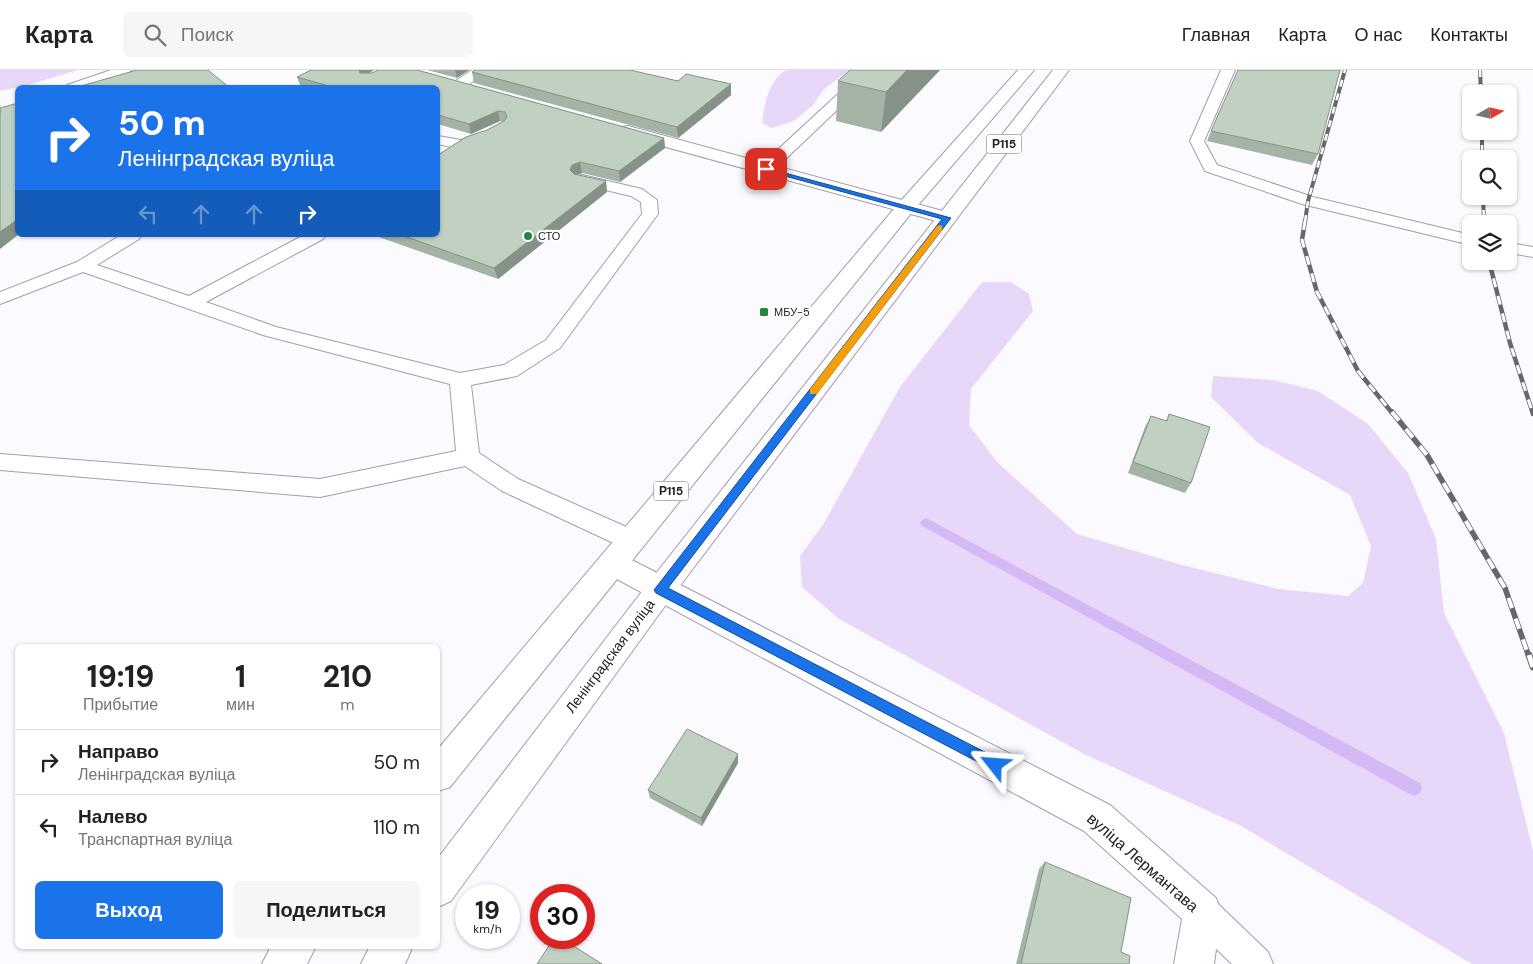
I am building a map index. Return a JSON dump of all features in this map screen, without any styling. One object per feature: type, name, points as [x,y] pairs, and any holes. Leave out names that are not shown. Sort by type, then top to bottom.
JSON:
[{"type":"main road","name":"Р115","points":[[440,773],[906,207],[1026,70]]},
{"type":"main road","name":"Ленінградская вуліца","points":[[440,885],[660,590],[1061,70]]},
{"type":"main road","points":[[440,80],[478,90]]},
{"type":"main road","points":[[612,127],[947,218]]},
{"type":"main road","name":"вуліца Лермантава","points":[[622,552],[660,590],[1097,818],[1202,912],[1194,964]]},
{"type":"main road","points":[[282,964],[294,949]]},
{"type":"main road","points":[[381,964],[392,949]]},
{"type":"lane","points":[[81,85],[124,70]]},
{"type":"lane","points":[[459,84],[481,70]]},
{"type":"lane","points":[[766,169],[872,70]]},
{"type":"lane","points":[[1228,70],[1196,140],[1211,168],[1308,201],[1462,238]]},
{"type":"lane","points":[[440,141],[455,145],[471,144],[494,132]]},
{"type":"lane","points":[[83,266],[270,331],[460,380],[510,372],[553,344],[650,214],[649,200],[636,192],[582,180]]},
{"type":"lane","points":[[0,298],[83,266],[130,237]]},
{"type":"lane","points":[[190,304],[313,237]]},
{"type":"lane","points":[[1517,249],[1533,252]]},
{"type":"lane","points":[[460,380],[468,457]]},
{"type":"lane","points":[[0,462],[320,488],[468,457],[510,485],[622,552]]},
{"type":"lane","points":[[1202,912],[1256,964]]},
{"type":"shaded area","points":[[0,70],[78,70],[28,85],[15,85],[15,88],[0,91]]},
{"type":"shaded area","points":[[786,70],[850,70],[824,89],[813,105],[794,121],[772,128],[762,123],[766,100],[775,80]]},
{"type":"shaded area","points":[[982,282],[1011,282],[1029,294],[1033,311],[971,389],[969,425],[997,462],[1077,534],[1179,564],[1278,589],[1348,596],[1363,583],[1371,546],[1350,495],[1258,443],[1211,397],[1213,376],[1273,380],[1318,391],[1368,424],[1408,473],[1436,539],[1444,613],[1504,733],[1533,851],[1533,964],[1472,964],[1241,826],[1086,755],[839,619],[802,587],[800,556],[824,523],[900,387]]},
{"type":"building","points":[[137,70],[208,70],[226,85],[84,85]]},
{"type":"building","points":[[311,70],[359,70],[360,73],[372,73],[378,70],[417,70],[664,138],[619,171],[580,162],[572,165],[570,170],[574,174],[606,181],[494,268],[407,237],[440,237],[440,154],[466,137],[487,130],[504,121],[507,117],[505,112],[498,111],[469,124],[440,116],[440,85],[325,85],[297,77]]},
{"type":"building","points":[[475,70],[630,70],[678,81],[686,74],[731,84],[677,127],[472,72]]},
{"type":"building","points":[[850,70],[907,70],[886,92],[838,81]]},
{"type":"building","points":[[1238,70],[1340,70],[1318,154],[1211,131]]},
{"type":"building","points":[[15,104],[15,221],[0,232],[1,112],[0,108]]},
{"type":"building","points":[[1169,414],[1210,427],[1191,483],[1133,462],[1151,416],[1167,421]]},
{"type":"building","points":[[687,729],[738,754],[701,818],[648,790]]},
{"type":"building","points":[[1045,862],[1131,898],[1121,952],[1130,956],[1129,964],[1021,964]]},
{"type":"building","points":[[547,949],[578,949],[602,964],[537,964]]},
{"type":"waterway","points":[[926,523],[1414,788]]},
{"type":"railway","points":[[1305,222],[1308,201],[1345,70]]},
{"type":"railway","points":[[1480,70],[1481,85]]},
{"type":"railway","points":[[1482,140],[1482,150]]},
{"type":"railway","points":[[1483,205],[1484,215]]},
{"type":"railway","points":[[1305,221],[1302,240],[1317,292],[1358,371],[1393,414]]},
{"type":"railway","points":[[1491,270],[1510,343],[1533,414]]},
{"type":"railway","points":[[1392,412],[1427,455],[1505,588],[1529,657]]},
{"type":"railway","points":[[1529,655],[1533,667]]},
{"type":"slow traffic","points":[[813,392],[940,228]]},
{"type":"place","name":"СТО","points":[[528,236]]},
{"type":"place","name":"МБУ-5","points":[[764,312]]},
{"type":"route","points":[[766,169],[947,218],[660,590],[995,765]]}]
